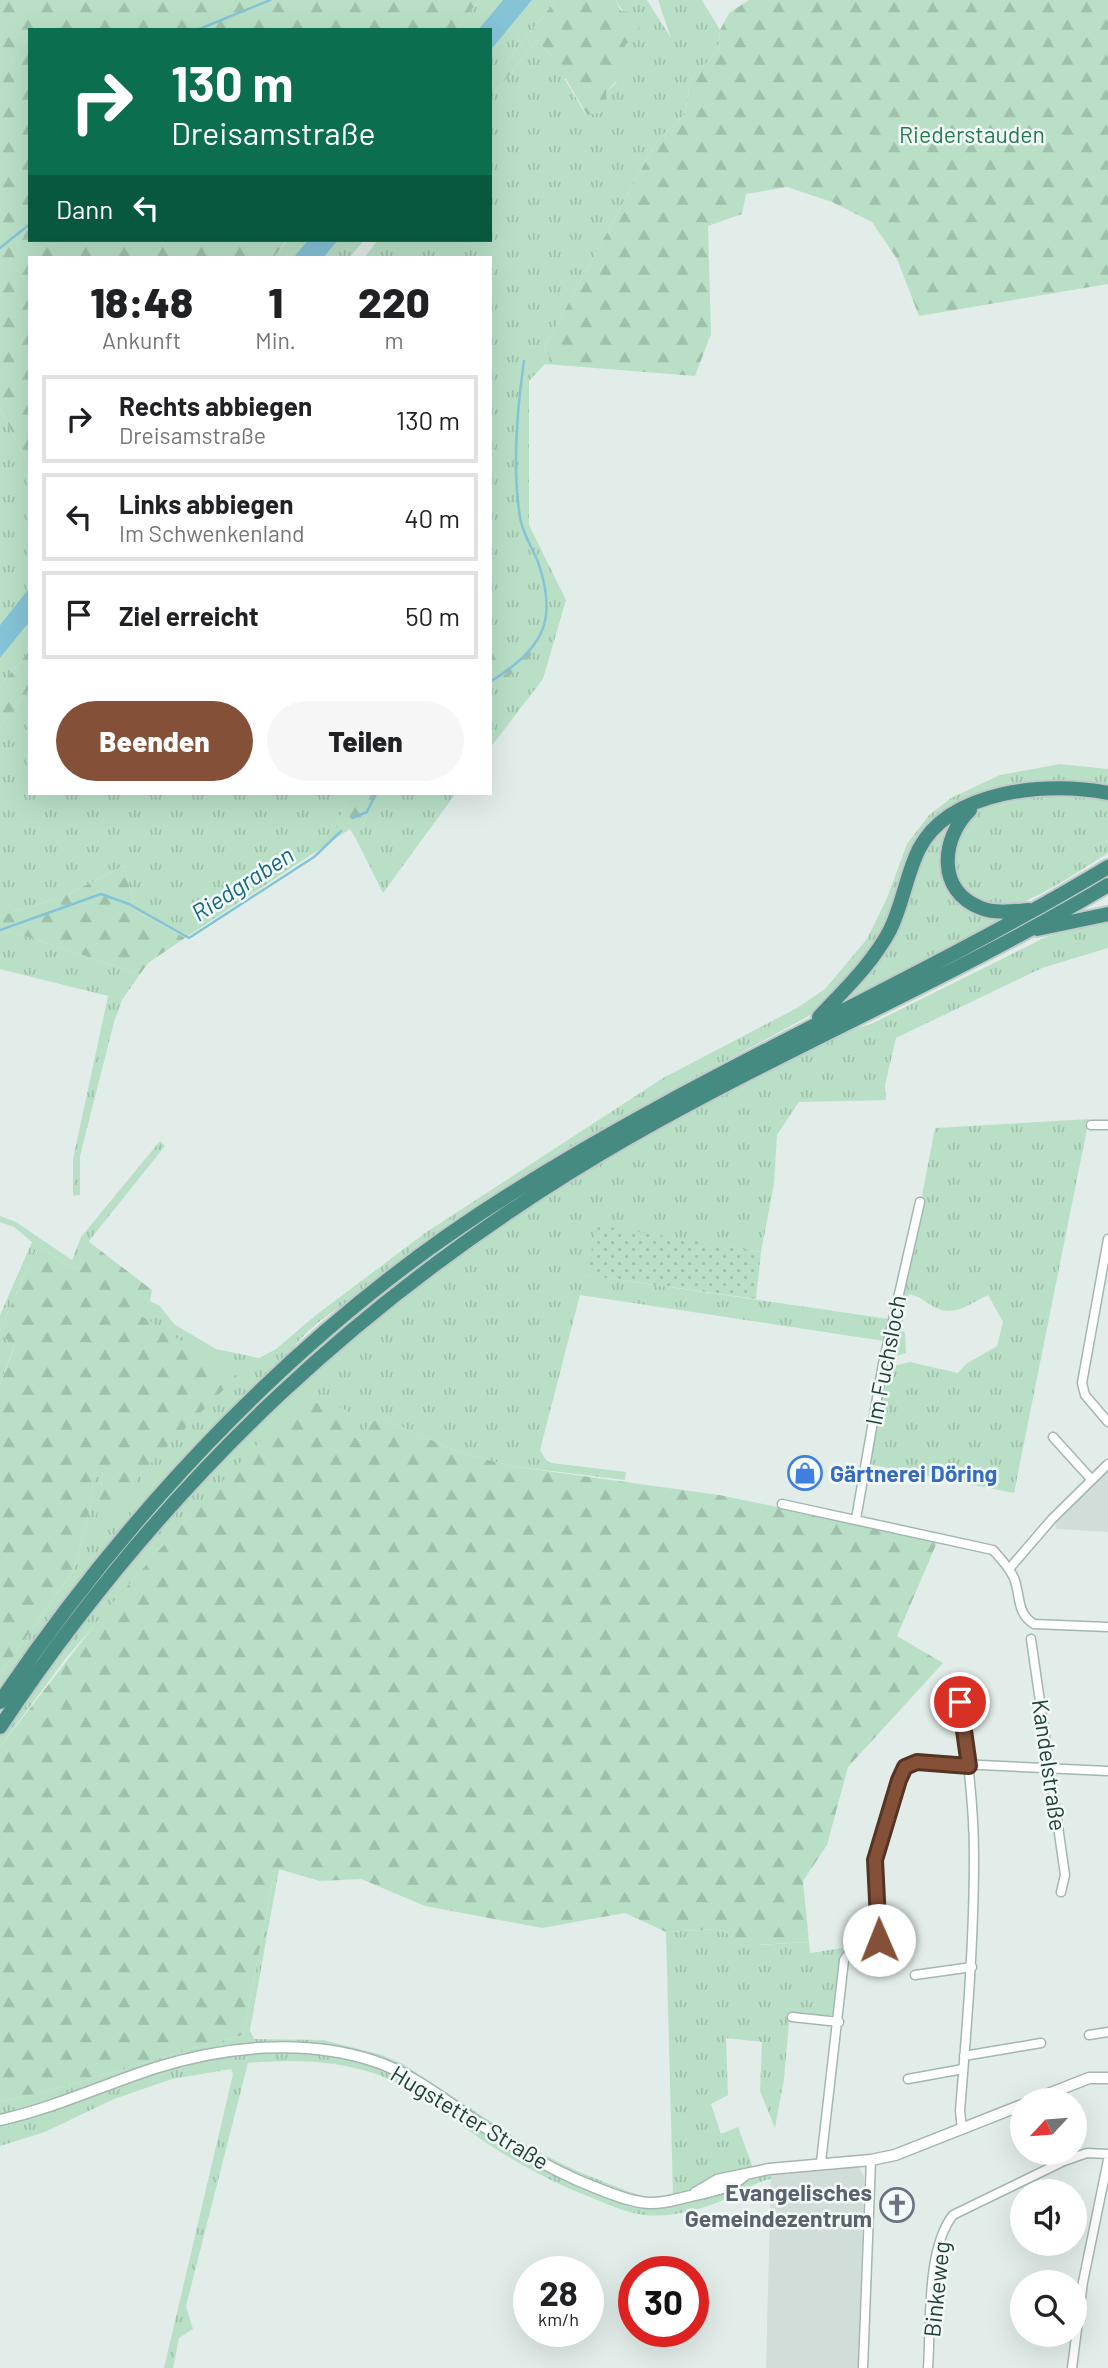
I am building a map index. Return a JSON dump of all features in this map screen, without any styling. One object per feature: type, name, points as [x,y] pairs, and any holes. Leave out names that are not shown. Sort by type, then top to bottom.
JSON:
[{"type":"highway","points":[[811,1025],[875,955],[899,909],[923,843],[950,816],[996,796],[1041,787],[1087,789],[1108,793]]},
{"type":"highway","points":[[975,804],[956,825],[950,837],[946,864],[951,880],[961,894],[982,908],[1034,910]]},
{"type":"highway","points":[[0,1702],[61,1618],[141,1518],[218,1434],[303,1352],[427,1251],[528,1182],[670,1100],[1034,910],[1108,867]]},
{"type":"highway","points":[[0,1727],[66,1632],[149,1529],[251,1419],[321,1353],[377,1307],[534,1195],[632,1136],[1029,931],[1108,885]]},
{"type":"highway","points":[[1029,931],[1108,914]]},
{"type":"street","points":[[1091,1125],[1108,1125]]},
{"type":"street","name":"Im Fuchsloch","points":[[856,1519],[883,1364],[920,1202]]},
{"type":"street","points":[[1108,1239],[1104,1289],[1082,1383],[1085,1395],[1108,1422]]},
{"type":"street","points":[[1053,1437],[1091,1479]]},
{"type":"street","points":[[1009,1569],[1108,1464]]},
{"type":"street","points":[[782,1504],[980,1545],[993,1550],[1009,1569],[1016,1586],[1020,1610],[1034,1624],[1108,1628]]},
{"type":"street","name":"Kandelstraße","points":[[1031,1639],[1065,1875],[1061,1892]]},
{"type":"street","points":[[957,1681],[969,1766],[974,1853],[972,1967],[960,2111],[962,2129]]},
{"type":"street","points":[[821,2162],[846,1954],[852,1948],[876,1942],[880,1927],[875,1860],[905,1767],[917,1762],[1108,1771]]},
{"type":"street","points":[[915,1975],[972,1967]]},
{"type":"street","points":[[792,2017],[839,2022]]},
{"type":"street","points":[[1089,2035],[1108,2032]]},
{"type":"street","points":[[964,2056],[1041,2043]]},
{"type":"street","name":"Hugstetter Straße","points":[[0,2120],[54,2105],[160,2067],[198,2058],[280,2047],[320,2048],[368,2059],[403,2073],[533,2158],[587,2185],[650,2203],[674,2201],[721,2190],[744,2176],[769,2169],[821,2162],[871,2160],[1010,2110]]},
{"type":"street","points":[[908,2079],[963,2069]]},
{"type":"street","points":[[1063,2088],[1088,2078],[1108,2078]]},
{"type":"street","name":"Binkeweg","points":[[928,2368],[936,2255],[942,2229],[953,2215],[1064,2161],[1087,2153],[1108,2154]]},
{"type":"street","points":[[863,2368],[871,2160]]},
{"type":"street","points":[[1072,2368],[1083,2282],[1108,2160]]},
{"type":"shaded area","points":[[1108,1469],[1108,1532],[1056,1529],[1055,1521]]},
{"type":"shaded area","points":[[858,2166],[864,2176],[858,2368],[766,2368],[771,2173]]},
{"type":"green space","points":[[0,0],[479,0],[458,28],[28,28],[28,242],[285,242],[275,256],[28,256],[28,463],[0,409]]},
{"type":"green space","points":[[479,0],[503,0],[480,28],[458,28]]},
{"type":"green space","points":[[532,0],[556,0],[492,80],[492,49]]},
{"type":"green space","points":[[556,0],[616,0],[621,11],[634,13],[640,24],[638,36],[625,45],[625,72],[606,92],[607,111],[587,115],[566,79],[552,72],[547,64],[550,54],[537,40],[492,96],[492,80]]},
{"type":"green space","points":[[616,0],[647,0],[671,38],[658,0],[702,0],[720,30],[718,50],[690,81],[685,115],[658,139],[544,348],[557,365],[545,364],[529,381],[529,525],[566,600],[543,679],[492,745],[492,685],[518,670],[536,648],[513,652],[492,643],[492,256],[366,256],[376,242],[492,242],[492,96],[537,40],[550,54],[586,115],[606,111],[606,92],[616,83],[625,45],[637,36]]},
{"type":"green space","name":"Riederstauden","points":[[749,0],[1108,0],[1108,284],[919,316],[897,259],[872,222],[832,202],[787,187],[746,194],[742,214],[708,226],[711,334],[695,376],[557,365],[544,348],[658,139],[685,115],[690,81],[718,50],[720,30],[729,13]]},
{"type":"green space","points":[[286,242],[306,242],[295,256],[275,256]]},
{"type":"green space","points":[[336,242],[362,242],[351,256],[325,256]]},
{"type":"green space","points":[[0,409],[28,463],[28,590],[0,625]]},
{"type":"green space","points":[[28,623],[28,652],[0,686],[0,658]]},
{"type":"green space","points":[[519,642],[537,648],[518,671],[492,685],[492,643],[513,651]]},
{"type":"green space","points":[[28,652],[28,691],[0,726],[0,686]]},
{"type":"green space","points":[[28,691],[28,795],[348,795],[336,827],[350,829],[185,938],[136,911],[124,866],[62,897],[0,916],[0,726]]},
{"type":"green space","points":[[1060,764],[1108,769],[1108,788],[1068,782],[943,817],[879,943],[824,1004],[807,1017],[653,1101],[540,1167],[314,1326],[0,1692],[0,1674],[74,1570],[91,1504],[94,1471],[103,1471],[96,1532],[142,1472],[166,1333],[136,1312],[150,1301],[160,1306],[174,1324],[216,1349],[259,1358],[276,1349],[316,1315],[425,1233],[663,1078],[797,1008],[825,989],[867,939],[887,898],[907,844],[929,815],[951,798],[1000,775]]},
{"type":"green space","points":[[1066,792],[1108,800],[1108,853],[1059,884],[1019,904],[989,904],[973,895],[961,882],[955,867],[953,850],[957,833],[966,818],[982,807],[1012,797]]},
{"type":"green space","points":[[348,795],[377,795],[356,839],[350,829],[336,827]]},
{"type":"green space","points":[[377,795],[455,795],[383,893],[356,839]]},
{"type":"green space","points":[[954,820],[947,832],[956,893],[1014,914],[838,1004],[857,985],[928,844],[942,826]]},
{"type":"green space","points":[[124,866],[136,911],[185,938],[148,963],[140,974],[9,931],[0,935],[0,916],[62,897]]},
{"type":"green space","points":[[1108,919],[1108,948],[1042,968],[896,1038],[885,1085],[886,1100],[799,1102],[777,1135],[774,1184],[761,1252],[598,1226],[586,1275],[889,1319],[884,1341],[580,1295],[540,1450],[546,1460],[552,1463],[626,1472],[625,1480],[511,1466],[459,1452],[381,1418],[369,1423],[362,1441],[356,1438],[356,1421],[191,1514],[66,1658],[0,1747],[0,1733],[69,1641],[176,1507],[215,1464],[297,1383],[335,1350],[454,1257],[580,1174],[707,1103],[847,1031],[871,1024],[1046,937]]},
{"type":"green space","points":[[9,931],[140,974],[122,1000],[114,1022],[80,1156],[80,1195],[73,1196],[73,1159],[108,996],[0,969],[0,935]]},
{"type":"green space","points":[[1089,1119],[1014,1493],[868,1464],[885,1368],[910,1362],[958,1373],[966,1364],[997,1346],[1003,1322],[988,1295],[962,1308],[949,1311],[934,1307],[909,1294],[901,1330],[905,1333],[906,1353],[891,1357],[935,1128]]},
{"type":"green space","points":[[160,1141],[165,1146],[89,1241],[76,1270],[38,1245],[0,1330],[0,1315],[32,1242],[14,1227],[0,1222],[0,1216],[16,1222],[72,1260],[81,1237]]},
{"type":"green space","points":[[598,1225],[761,1252],[756,1299],[585,1275]]},
{"type":"green space","points":[[88,1241],[152,1290],[150,1301],[137,1313],[237,1376],[142,1472],[95,1534],[103,1472],[94,1471],[91,1504],[74,1570],[0,1674],[0,1384],[15,1345],[0,1335],[0,1330],[38,1245],[76,1270]]},
{"type":"green space","points":[[0,1335],[15,1344],[0,1384]]},
{"type":"green space","points":[[298,1402],[331,1405],[347,1411],[356,1421],[356,1438],[361,1441],[369,1423],[381,1418],[459,1452],[511,1466],[719,1495],[938,1540],[897,1636],[943,1663],[848,1767],[827,1845],[803,1881],[809,1942],[755,1945],[717,1929],[666,1932],[625,1913],[542,1928],[425,1906],[361,1879],[320,1881],[275,1868],[243,2035],[0,2102],[0,1747],[103,1614],[191,1514]]},
{"type":"green space","points":[[275,1868],[279,1869],[250,2030],[254,2039],[323,2040],[379,2054],[403,2064],[534,2150],[577,2171],[651,2198],[673,2195],[666,1932],[717,1929],[756,1945],[809,1942],[810,1953],[843,1948],[835,2013],[829,2016],[790,2012],[784,2079],[775,2128],[760,2091],[762,2042],[726,2038],[728,2095],[711,2104],[721,2134],[738,2127],[756,2176],[771,2173],[771,2179],[754,2184],[719,2202],[687,2212],[655,2216],[632,2213],[566,2187],[523,2165],[422,2098],[384,2077],[351,2067],[317,2062],[248,2063],[186,2306],[193,2329],[179,2338],[173,2368],[164,2368],[233,2074],[231,2069],[172,2079],[114,2099],[45,2132],[0,2146],[0,2102],[243,2035]]},
{"type":"water","points":[[503,0],[532,0],[492,49],[492,28],[480,28]]},
{"type":"water","points":[[306,242],[336,242],[325,256],[295,256]]},
{"type":"water","points":[[28,590],[28,623],[0,658],[0,625]]},
{"type":"waterway","points":[[202,28],[270,0]]},
{"type":"waterway","points":[[0,248],[28,226]]},
{"type":"waterway","name":"Riedgraben","points":[[492,681],[508,670],[534,645],[546,618],[544,583],[523,529],[516,479],[516,439],[524,361]]},
{"type":"waterway","name":"Riedgraben","points":[[352,818],[367,812],[375,795]]},
{"type":"waterway","name":"Riedgraben","points":[[0,930],[101,894],[129,904],[189,938],[314,857],[341,831]]},
{"type":"place","name":"Gärtnerei Döring","points":[[805,1473]]},
{"type":"place","name":"Evangelisches Gemeindezentrum","points":[[897,2205]]},
{"type":"route","points":[[879,1940],[875,1860],[899,1780],[905,1767],[917,1762],[969,1766],[960,1702]]}]
